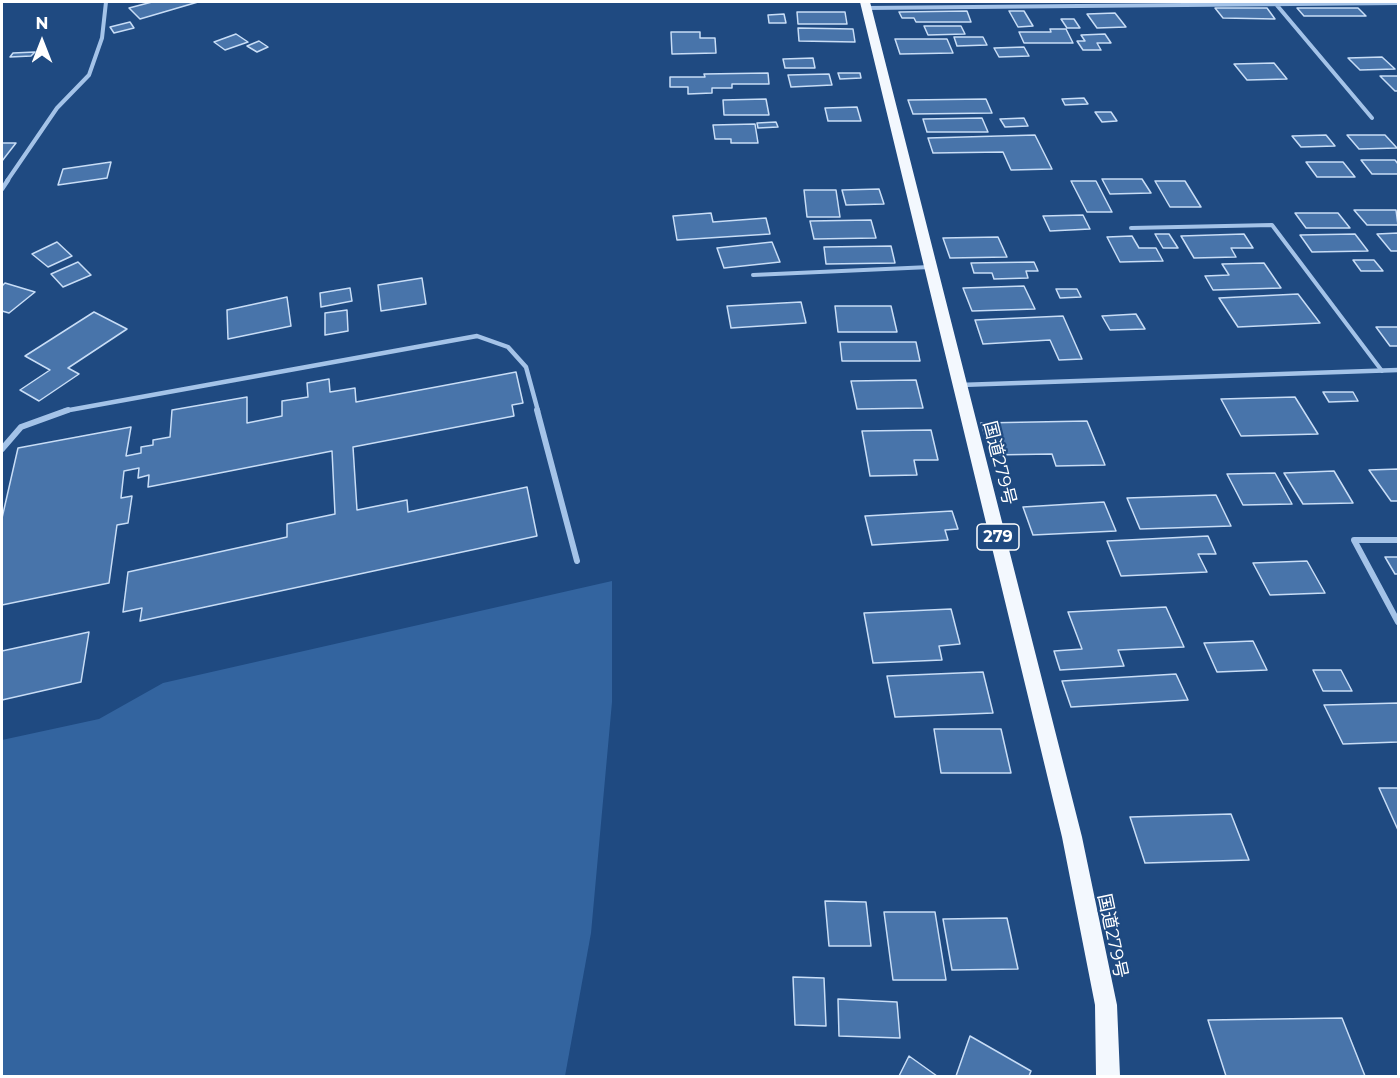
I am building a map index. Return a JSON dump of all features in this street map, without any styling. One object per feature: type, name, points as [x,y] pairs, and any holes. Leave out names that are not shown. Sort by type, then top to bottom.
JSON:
[{"type":"highway","name":"国道279号","points":[[865,5],[1072,837],[1106,1005],[1108,1077]]},
{"type":"street","points":[[2,189],[57,108],[89,75],[102,38],[106,2]]},
{"type":"street","points":[[1275,3],[1371,118]]},
{"type":"street","points":[[865,5],[1398,3]]},
{"type":"street","points":[[2,449],[21,427],[75,407],[477,336],[508,347],[526,368],[577,561]]},
{"type":"street","points":[[960,385],[1398,370]]},
{"type":"street","points":[[1398,540],[1354,540],[1398,622]]},
{"type":"lane","points":[[1131,228],[1272,225],[1382,371]]},
{"type":"lane","points":[[753,275],[931,267]]},
{"type":"shaded area","points":[[612,581],[612,702],[591,933],[565,1076],[2,1076],[2,740],[99,719],[163,683]]},
{"type":"building","points":[[152,2],[198,2],[140,19],[129,8]]},
{"type":"building","points":[[1215,8],[1267,8],[1275,19],[1223,18]]},
{"type":"building","points":[[1297,8],[1358,8],[1366,16],[1304,16]]},
{"type":"building","points":[[967,11],[971,22],[916,22],[914,18],[902,18],[899,12]]},
{"type":"building","points":[[1009,11],[1024,11],[1033,26],[1018,27]]},
{"type":"building","points":[[797,12],[845,12],[847,24],[798,24]]},
{"type":"building","points":[[1115,13],[1126,27],[1097,28],[1087,14]]},
{"type":"building","points":[[784,14],[786,23],[769,23],[768,15]]},
{"type":"building","points":[[1061,19],[1074,19],[1080,28],[1067,28]]},
{"type":"building","points":[[130,22],[134,28],[114,33],[110,27]]},
{"type":"building","points":[[924,26],[961,26],[965,34],[928,35]]},
{"type":"building","points":[[798,28],[853,29],[855,42],[799,41]]},
{"type":"building","points":[[1050,29],[1066,29],[1073,43],[1024,43],[1019,32],[1051,32]]},
{"type":"building","points":[[671,32],[700,32],[700,38],[715,38],[716,53],[672,54]]},
{"type":"building","points":[[236,34],[248,42],[225,50],[214,42]]},
{"type":"building","points":[[1105,34],[1111,43],[1097,43],[1101,50],[1083,50],[1077,41],[1085,41],[1081,35]]},
{"type":"building","points":[[954,37],[983,37],[987,45],[957,46]]},
{"type":"building","points":[[895,39],[947,39],[953,53],[900,54]]},
{"type":"building","points":[[259,41],[268,47],[257,52],[247,46]]},
{"type":"building","points":[[1024,47],[1029,56],[999,57],[994,48]]},
{"type":"building","points":[[35,52],[31,56],[10,57],[13,53]]},
{"type":"building","points":[[1382,57],[1395,69],[1360,70],[1348,58]]},
{"type":"building","points":[[813,58],[815,68],[785,68],[783,59]]},
{"type":"building","points":[[1274,63],[1287,79],[1247,80],[1234,64]]},
{"type":"building","points":[[768,73],[769,84],[732,84],[732,88],[712,88],[712,93],[688,94],[688,87],[670,87],[670,77]]},
{"type":"building","points":[[838,73],[860,73],[861,78],[840,79]]},
{"type":"building","points":[[829,74],[832,85],[791,87],[788,75]]},
{"type":"building","points":[[1380,76],[1398,76],[1398,91],[1395,91]]},
{"type":"building","points":[[1084,98],[1088,104],[1065,105],[1062,99]]},
{"type":"building","points":[[766,99],[769,115],[724,115],[723,100]]},
{"type":"building","points":[[986,99],[992,113],[913,114],[908,100]]},
{"type":"building","points":[[857,107],[861,121],[828,121],[825,108]]},
{"type":"building","points":[[1095,112],[1111,112],[1117,121],[1102,122]]},
{"type":"building","points":[[982,118],[988,132],[927,132],[923,119]]},
{"type":"building","points":[[1024,118],[1028,126],[1005,127],[1000,119]]},
{"type":"building","points":[[776,122],[778,127],[758,128],[757,123]]},
{"type":"building","points":[[755,124],[758,143],[731,143],[731,139],[715,139],[713,125]]},
{"type":"building","points":[[1035,135],[1052,169],[1011,170],[1003,152],[933,153],[928,138]]},
{"type":"building","points":[[1326,135],[1335,146],[1301,147],[1292,136]]},
{"type":"building","points":[[1347,135],[1385,135],[1397,148],[1359,149]]},
{"type":"building","points":[[2,143],[16,143],[2,161]]},
{"type":"building","points":[[1361,160],[1395,160],[1398,164],[1398,174],[1372,174]]},
{"type":"building","points":[[111,162],[107,178],[58,185],[63,169]]},
{"type":"building","points":[[1306,162],[1343,162],[1355,177],[1317,177]]},
{"type":"building","points":[[1102,179],[1142,179],[1151,193],[1110,194]]},
{"type":"building","points":[[1071,181],[1096,181],[1112,212],[1087,212]]},
{"type":"building","points":[[1155,181],[1185,181],[1201,207],[1170,207]]},
{"type":"building","points":[[879,189],[884,204],[846,205],[842,190]]},
{"type":"building","points":[[804,190],[836,190],[840,217],[807,217]]},
{"type":"building","points":[[1354,210],[1396,210],[1398,225],[1367,225]]},
{"type":"building","points":[[711,213],[713,222],[766,218],[770,234],[677,240],[673,216]]},
{"type":"building","points":[[1295,213],[1338,213],[1350,228],[1306,228]]},
{"type":"building","points":[[1083,215],[1090,229],[1050,231],[1043,216]]},
{"type":"building","points":[[871,220],[876,238],[814,239],[810,221]]},
{"type":"building","points":[[1398,233],[1398,251],[1391,251],[1377,234]]},
{"type":"building","points":[[1155,234],[1169,234],[1178,248],[1163,248]]},
{"type":"building","points":[[1244,234],[1253,248],[1231,248],[1236,257],[1194,258],[1181,236]]},
{"type":"building","points":[[1355,234],[1368,251],[1312,252],[1300,235]]},
{"type":"building","points":[[1132,236],[1139,248],[1156,248],[1163,261],[1120,262],[1107,237]]},
{"type":"building","points":[[998,237],[1007,257],[950,258],[943,238]]},
{"type":"building","points":[[57,242],[72,256],[48,267],[32,254]]},
{"type":"building","points":[[772,242],[780,262],[724,268],[717,248]]},
{"type":"building","points":[[891,246],[895,263],[826,264],[824,247]]},
{"type":"building","points":[[1353,260],[1374,260],[1383,271],[1361,271]]},
{"type":"building","points":[[78,262],[91,275],[63,287],[51,274]]},
{"type":"building","points":[[1034,262],[1038,271],[1026,271],[1028,278],[994,279],[992,273],[974,273],[971,263]]},
{"type":"building","points":[[1264,263],[1281,288],[1213,290],[1205,276],[1229,275],[1222,264]]},
{"type":"building","points":[[422,278],[426,304],[381,311],[378,285]]},
{"type":"building","points":[[5,283],[35,292],[9,313],[2,311],[2,286]]},
{"type":"building","points":[[1024,286],[1035,309],[972,311],[963,288]]},
{"type":"building","points":[[350,288],[352,301],[321,307],[320,293]]},
{"type":"building","points":[[1056,289],[1077,289],[1081,297],[1060,298]]},
{"type":"building","points":[[1298,294],[1320,323],[1238,327],[1219,298]]},
{"type":"building","points":[[287,297],[291,326],[228,339],[227,310]]},
{"type":"building","points":[[801,302],[806,323],[731,328],[727,306]]},
{"type":"building","points":[[835,306],[891,306],[897,332],[838,332]]},
{"type":"building","points":[[347,310],[348,331],[325,335],[325,313]]},
{"type":"building","points":[[94,312],[127,329],[68,368],[79,374],[39,401],[20,390],[50,370],[25,356]]},
{"type":"building","points":[[1136,314],[1145,329],[1110,330],[1102,316]]},
{"type":"building","points":[[1063,316],[1082,359],[1059,360],[1050,340],[983,344],[975,320]]},
{"type":"building","points":[[1376,327],[1398,327],[1398,346],[1390,346]]},
{"type":"building","points":[[840,342],[916,342],[920,361],[842,361]]},
{"type":"building","points":[[516,372],[523,403],[512,405],[514,416],[353,447],[357,510],[407,500],[408,512],[527,487],[537,536],[140,621],[142,608],[123,612],[128,572],[287,537],[287,524],[335,514],[332,451],[148,487],[149,475],[138,478],[139,468],[124,471],[121,498],[132,496],[128,523],[117,525],[109,583],[2,605],[2,518],[18,448],[131,427],[126,456],[141,453],[141,447],[153,445],[153,440],[170,437],[172,410],[247,397],[247,423],[282,416],[282,401],[308,397],[307,383],[329,379],[330,392],[355,388],[356,402]]},
{"type":"building","points":[[916,380],[923,408],[857,409],[851,381]]},
{"type":"building","points":[[1323,392],[1353,392],[1358,401],[1329,402]]},
{"type":"building","points":[[1295,397],[1318,434],[1241,436],[1221,399]]},
{"type":"building","points":[[1087,421],[1105,465],[1056,466],[1052,454],[991,455],[981,423]]},
{"type":"building","points":[[931,430],[938,460],[914,460],[917,475],[870,476],[862,431]]},
{"type":"building","points":[[1398,469],[1398,501],[1391,501],[1369,470]]},
{"type":"building","points":[[1334,471],[1353,503],[1303,504],[1284,473]]},
{"type":"building","points":[[1275,473],[1292,504],[1243,505],[1227,474]]},
{"type":"building","points":[[1216,495],[1231,526],[1140,529],[1127,498]]},
{"type":"building","points":[[1104,502],[1116,531],[1033,535],[1023,507]]},
{"type":"building","points":[[952,511],[958,529],[945,530],[948,540],[872,545],[865,516]]},
{"type":"building","points":[[1208,536],[1216,554],[1198,554],[1207,572],[1121,576],[1107,541]]},
{"type":"building","points":[[1385,557],[1398,557],[1398,574],[1395,574]]},
{"type":"building","points":[[1307,561],[1325,593],[1270,595],[1253,563]]},
{"type":"building","points":[[1166,607],[1184,647],[1118,650],[1124,666],[1060,670],[1054,651],[1082,649],[1068,612]]},
{"type":"building","points":[[951,609],[960,644],[939,646],[942,660],[873,663],[864,613]]},
{"type":"building","points":[[89,632],[81,682],[2,700],[2,651]]},
{"type":"building","points":[[1253,641],[1267,670],[1217,672],[1204,643]]},
{"type":"building","points":[[1313,670],[1341,670],[1352,691],[1323,691]]},
{"type":"building","points":[[983,672],[993,713],[895,717],[887,676]]},
{"type":"building","points":[[1176,674],[1188,700],[1071,707],[1062,681]]},
{"type":"building","points":[[1398,703],[1398,742],[1343,744],[1324,705]]},
{"type":"building","points":[[934,729],[1001,729],[1011,773],[941,773]]},
{"type":"building","points":[[1379,788],[1398,788],[1398,830]]},
{"type":"building","points":[[1231,814],[1249,860],[1145,863],[1130,817]]},
{"type":"building","points":[[825,901],[866,902],[871,946],[829,946]]},
{"type":"building","points":[[884,912],[935,912],[946,980],[893,980]]},
{"type":"building","points":[[1007,918],[1018,969],[952,970],[943,919]]},
{"type":"building","points":[[793,977],[824,978],[826,1026],[795,1025]]},
{"type":"building","points":[[838,999],[897,1002],[900,1038],[839,1036]]},
{"type":"building","points":[[1342,1018],[1365,1076],[1226,1076],[1208,1020]]},
{"type":"building","points":[[970,1036],[1031,1071],[1029,1076],[956,1076]]},
{"type":"building","points":[[909,1056],[937,1076],[899,1076]]}]
